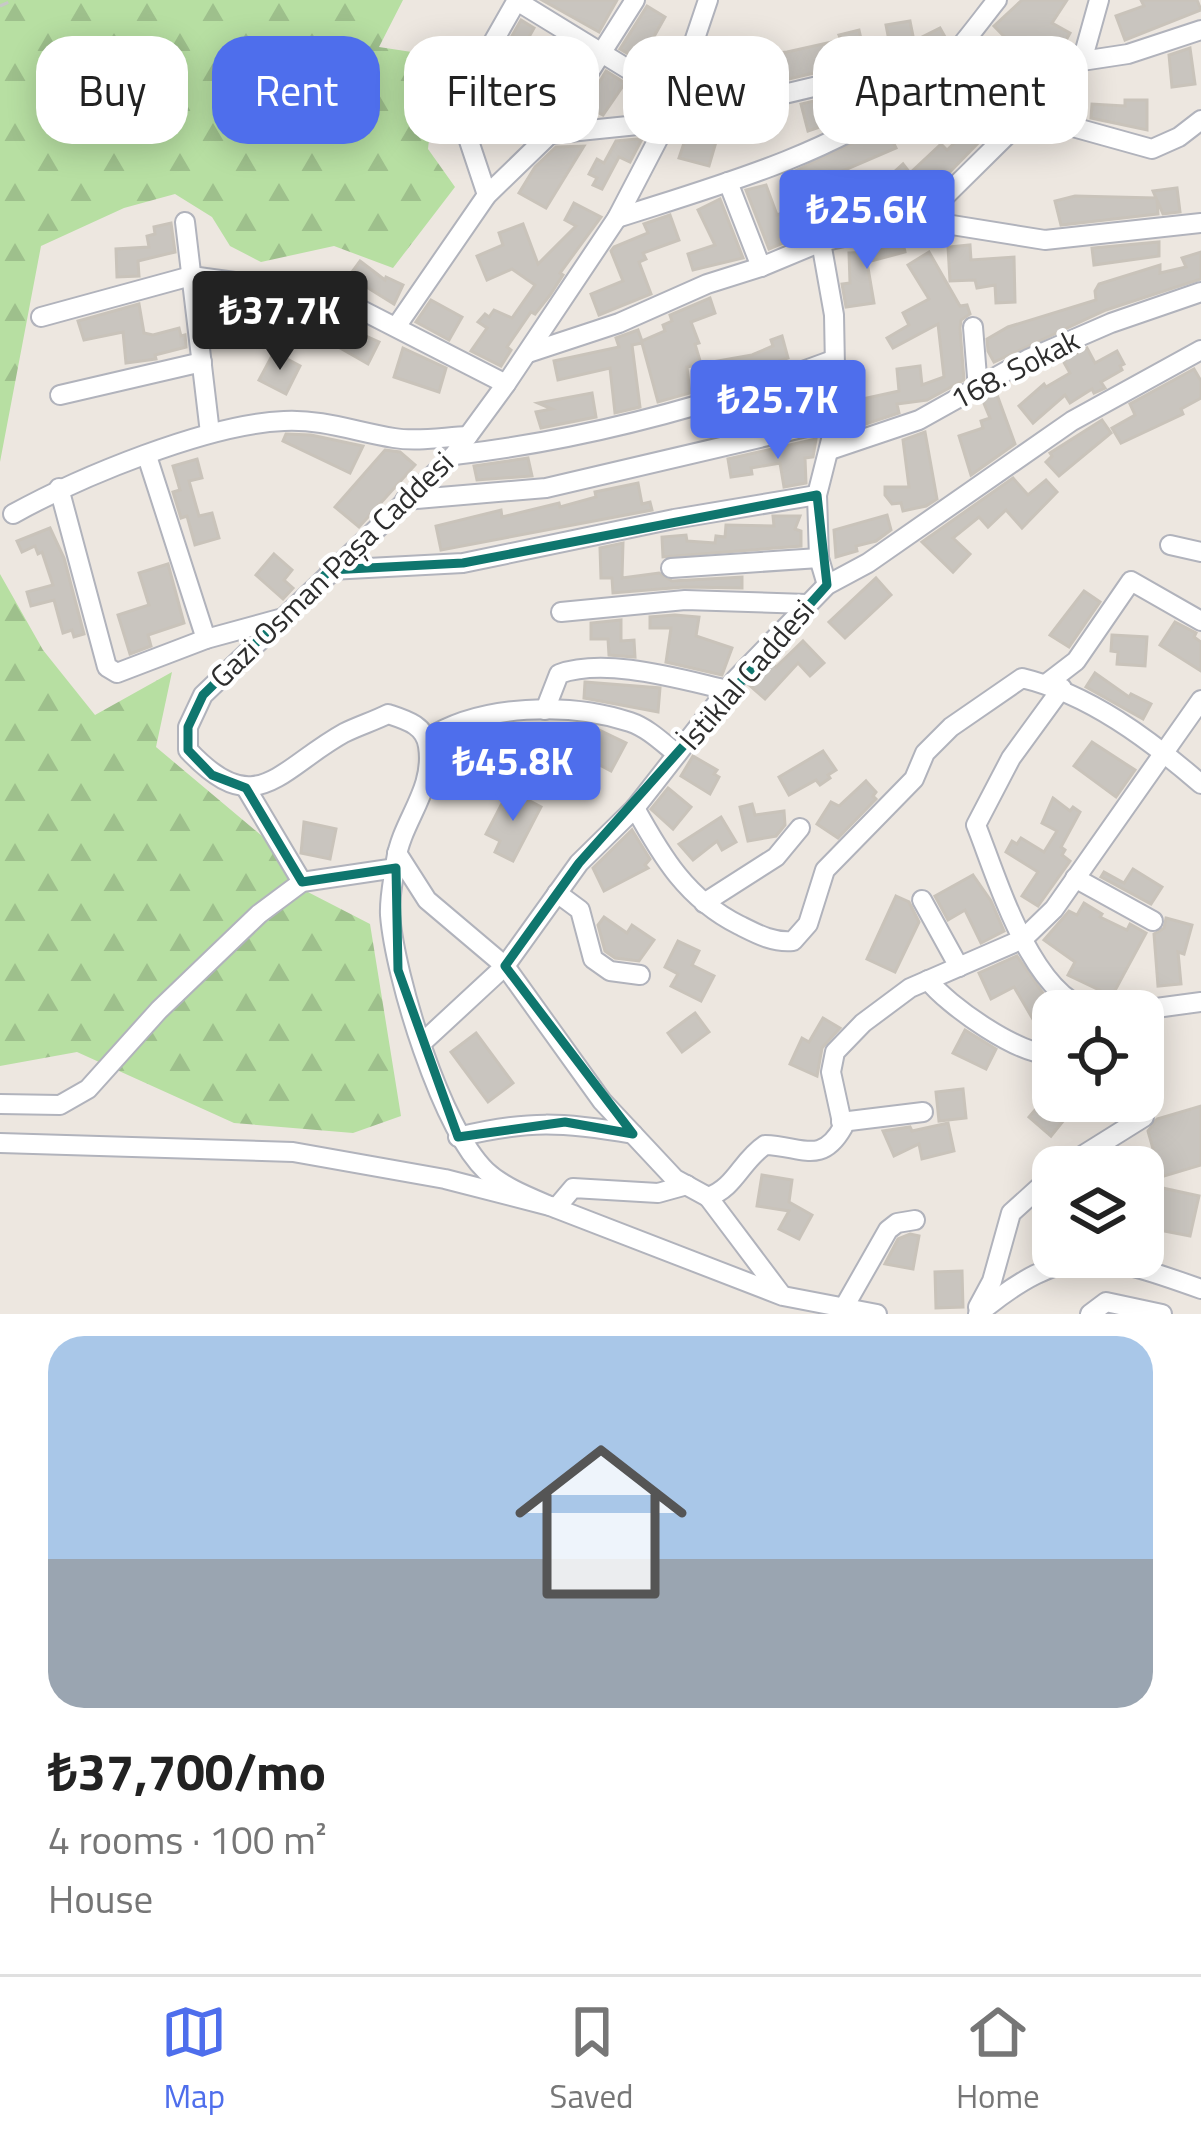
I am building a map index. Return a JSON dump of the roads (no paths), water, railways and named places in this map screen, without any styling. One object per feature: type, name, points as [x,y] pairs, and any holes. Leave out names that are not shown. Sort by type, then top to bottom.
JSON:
[{"type":"street","points":[[487,195],[461,117],[467,88],[517,0],[623,64]]},
{"type":"street","points":[[599,55],[635,0]]},
{"type":"street","name":"Gazi Osman Paşa Caddesi","points":[[696,36],[708,0]]},
{"type":"street","points":[[968,36],[997,0]]},
{"type":"street","points":[[1088,39],[1099,0]]},
{"type":"street","points":[[1088,60],[1128,55],[1201,30]]},
{"type":"street","points":[[1088,131],[1152,149],[1201,120]]},
{"type":"street","points":[[396,327],[487,195],[540,144]]},
{"type":"street","name":"Gazi Osman Paşa Caddesi","points":[[247,788],[212,776],[188,750],[188,727],[203,695],[454,455],[617,218],[656,144]]},
{"type":"street","points":[[617,218],[728,182],[820,144]]},
{"type":"street","points":[[921,220],[996,144]]},
{"type":"street","points":[[728,182],[761,267]]},
{"type":"street","points":[[528,353],[619,323],[706,284],[820,242],[921,220],[1045,240],[1201,223]]},
{"type":"street","points":[[185,222],[211,433]]},
{"type":"street","points":[[820,242],[834,315],[836,420],[818,495],[819,558],[827,585]]},
{"type":"street","points":[[41,317],[191,276],[340,299],[506,384]]},
{"type":"street","name":"168. Sokak","points":[[830,450],[919,420],[1049,350],[1201,292]]},
{"type":"street","points":[[973,327],[978,388]]},
{"type":"street","name":"İstiklal Caddesi","points":[[423,1042],[505,966],[579,863],[635,808],[728,690],[827,585],[868,563],[1072,421],[1201,350]]},
{"type":"street","points":[[454,455],[636,423],[732,398],[833,360]]},
{"type":"street","points":[[60,395],[202,362]]},
{"type":"street","points":[[405,500],[546,488],[836,420]]},
{"type":"street","points":[[13,514],[59,488],[211,433],[282,421],[337,424],[398,440],[468,436]]},
{"type":"street","points":[[147,456],[206,639]]},
{"type":"street","points":[[59,488],[107,668],[117,673],[206,639],[281,618]]},
{"type":"street","points":[[330,570],[463,563],[818,495]]},
{"type":"street","points":[[1170,545],[1201,553]]},
{"type":"street","points":[[671,568],[819,558]]},
{"type":"street","points":[[1056,990],[1023,939],[976,825],[1054,686],[1131,581],[1201,620]]},
{"type":"street","points":[[561,612],[686,600],[807,604]]},
{"type":"street","points":[[545,710],[559,674],[575,668],[649,672],[728,690]]},
{"type":"street","points":[[635,808],[664,860],[689,892],[779,942],[793,941],[808,924],[825,870],[914,779],[925,752],[1001,689],[1022,678],[1054,686],[1162,750],[1201,784]]},
{"type":"street","points":[[708,1197],[727,1191],[747,1157],[765,1145],[816,1153],[833,1144],[843,1127],[830,1072],[835,1052],[863,1023],[910,988],[1023,939],[1054,909],[1201,700]]},
{"type":"street","points":[[427,739],[447,726],[522,708],[631,722],[677,754]]},
{"type":"street","points":[[302,882],[247,788],[282,777],[343,734],[388,714],[413,722],[427,739],[430,760],[421,803],[396,861],[390,910],[398,970],[458,1137],[488,1173],[553,1207],[783,1296],[877,1314]]},
{"type":"street","points":[[704,903],[776,857],[800,827]]},
{"type":"street","points":[[0,1104],[59,1105],[88,1089],[159,1010],[259,914],[302,882],[396,861]]},
{"type":"street","points":[[396,861],[427,900],[505,966],[602,1101],[675,1179],[708,1197],[783,1296]]},
{"type":"street","points":[[1075,878],[1154,921]]},
{"type":"street","points":[[557,893],[580,910],[593,959],[610,971],[640,975]]},
{"type":"street","points":[[922,900],[959,967]]},
{"type":"street","points":[[928,980],[941,995],[1032,1052]]},
{"type":"street","points":[[1164,1007],[1201,1002]]},
{"type":"street","points":[[841,1122],[923,1112]]},
{"type":"street","points":[[1098,1146],[1136,1122]]},
{"type":"street","points":[[458,1137],[512,1124],[547,1123],[633,1134]]},
{"type":"street","points":[[0,1143],[293,1151],[445,1180],[553,1207]]},
{"type":"street","points":[[553,1207],[573,1188],[658,1193],[686,1185]]},
{"type":"street","points":[[976,1314],[992,1281],[1011,1213],[1032,1194]]},
{"type":"street","points":[[843,1309],[888,1230],[915,1220]]},
{"type":"street","points":[[976,1314],[1052,1264],[1068,1261],[1125,1264],[1195,1283]]},
{"type":"street","points":[[1090,1314],[1106,1303],[1162,1314]]}]
